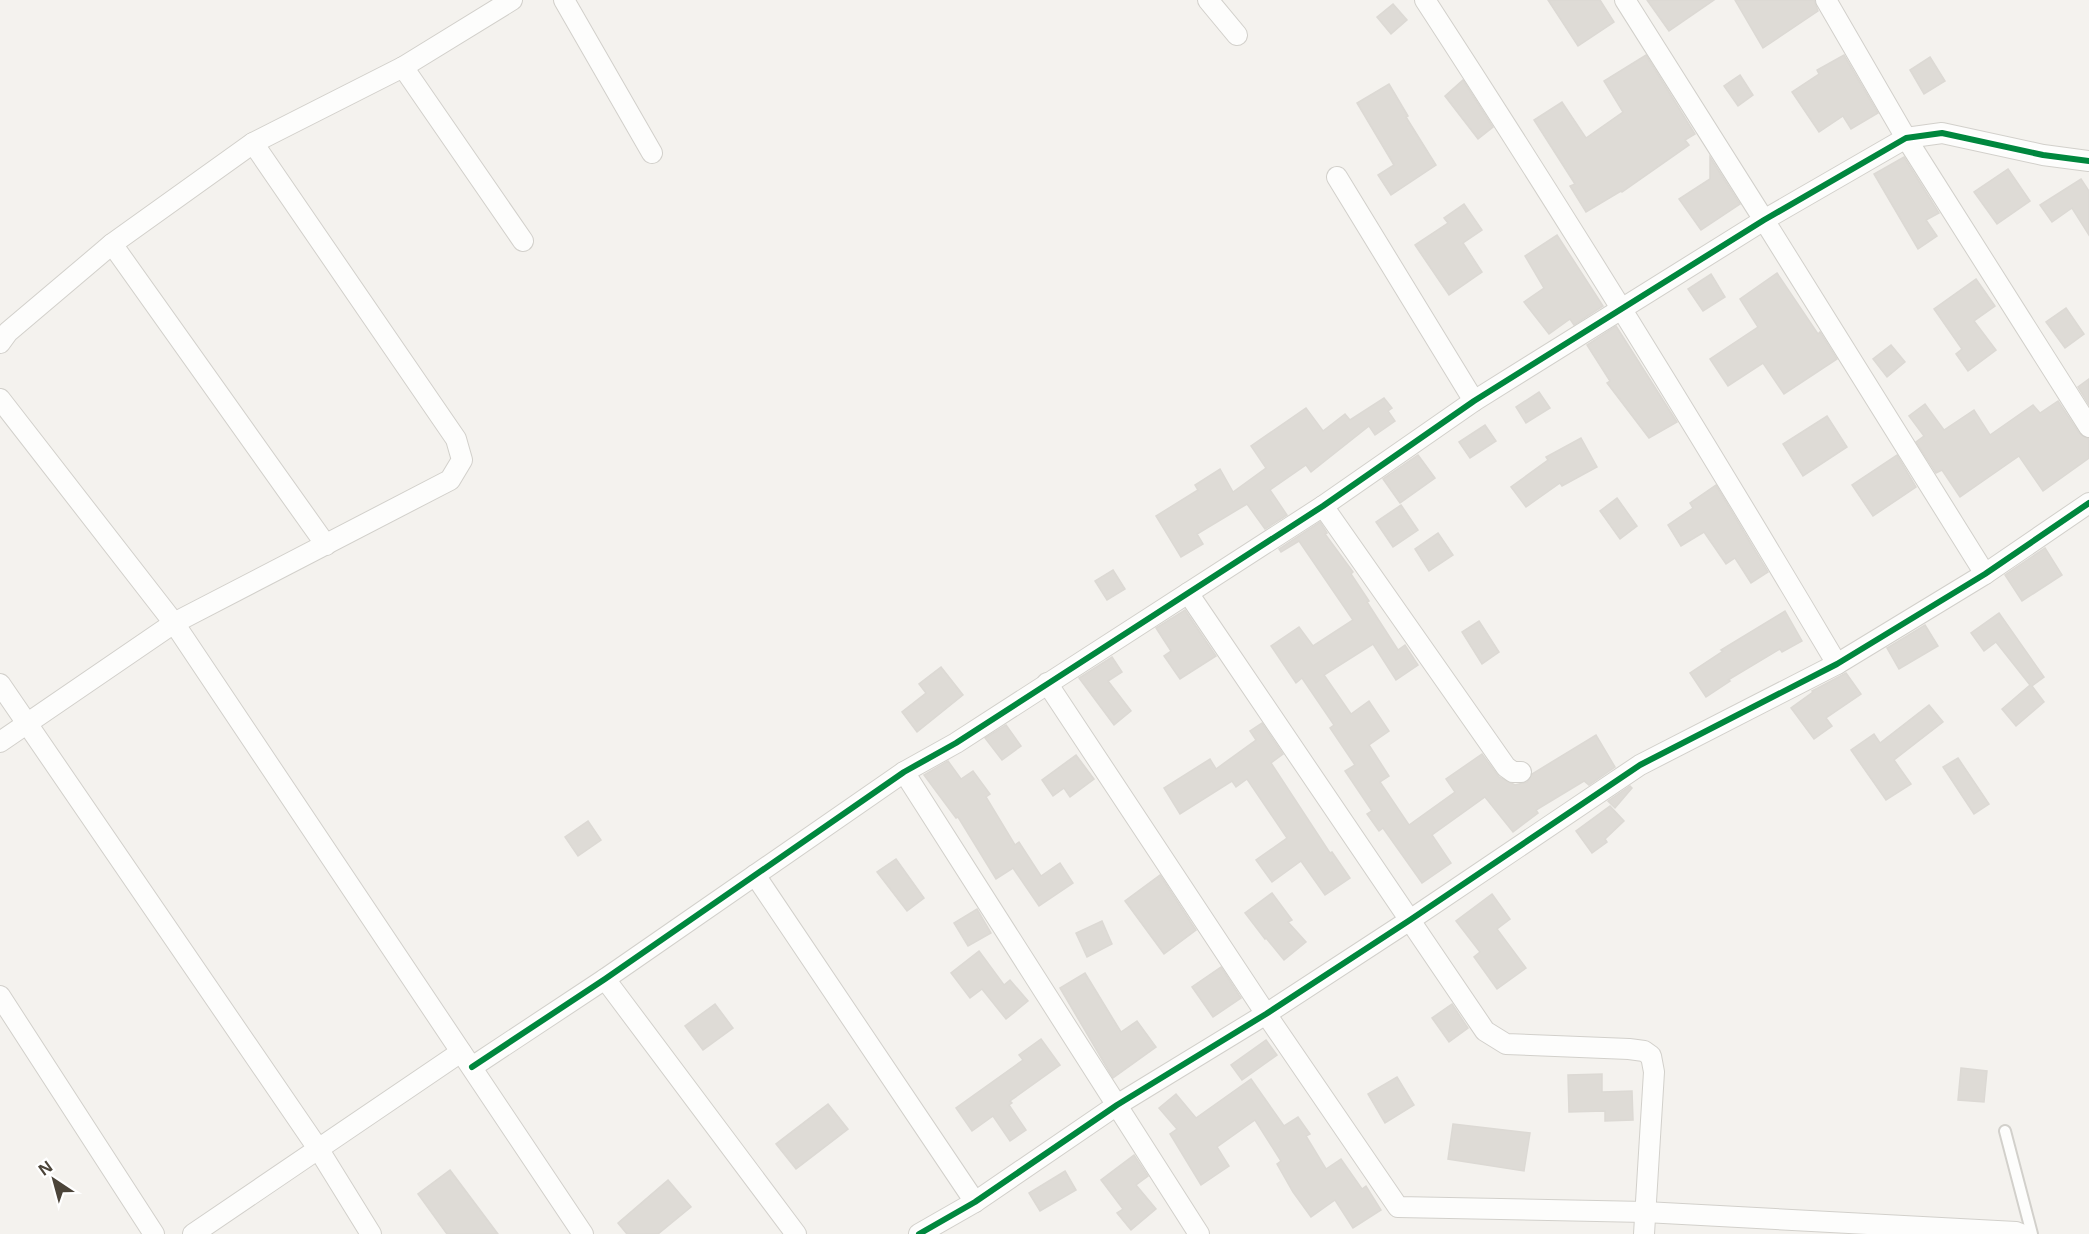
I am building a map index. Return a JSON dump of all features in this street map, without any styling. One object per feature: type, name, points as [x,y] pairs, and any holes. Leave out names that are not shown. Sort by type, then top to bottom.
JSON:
[{"type":"street","points":[[0,343],[8,332],[112,244],[253,143],[403,67],[512,0]]},
{"type":"street","points":[[564,0],[652,153]]},
{"type":"street","points":[[1208,0],[1237,36]]},
{"type":"street","points":[[1425,0],[1622,307],[1837,664]]},
{"type":"street","points":[[1625,0],[1985,574]]},
{"type":"street","points":[[1826,0],[1906,138],[2089,427]]},
{"type":"street","points":[[403,67],[523,241]]},
{"type":"street","points":[[194,1234],[319,1150],[466,1059],[605,979],[904,772],[956,743],[1323,506],[1474,401],[1764,220],[1906,138],[1942,133],[2043,155],[2089,161]]},
{"type":"street","points":[[0,742],[174,623],[450,480],[462,460],[456,439],[447,425],[253,143]]},
{"type":"street","points":[[1337,177],[1474,401]]},
{"type":"street","points":[[112,244],[326,545]]},
{"type":"street","points":[[0,399],[174,623],[583,1234]]},
{"type":"street","points":[[919,1234],[975,1202],[1117,1106],[1266,1014],[1640,765],[1837,664],[1985,574],[2089,503]]},
{"type":"street","points":[[1323,506],[1506,767],[1513,772],[1521,772]]},
{"type":"street","points":[[1188,593],[1485,1031],[1506,1044],[1629,1049],[1644,1051],[1651,1056],[1654,1072],[1644,1234]]},
{"type":"street","points":[[1047,683],[1266,1014],[1398,1207],[1645,1212],[2021,1234]]},
{"type":"street","points":[[0,684],[319,1150],[371,1234]]},
{"type":"street","points":[[904,772],[1199,1234]]},
{"type":"street","points":[[755,875],[975,1202]]},
{"type":"street","points":[[605,979],[795,1234]]},
{"type":"street","points":[[0,996],[154,1234]]},
{"type":"lane","points":[[2004,1131],[2032,1234]]},
{"type":"building","points":[[1548,0],[1600,0],[1614,22],[1578,46]]},
{"type":"building","points":[[1647,0],[1714,0],[1669,31]]},
{"type":"building","points":[[1735,0],[1814,0],[1818,11],[1763,48]]},
{"type":"building","points":[[1393,4],[1407,20],[1391,34],[1377,17]]},
{"type":"building","points":[[1646,55],[1695,134],[1685,140],[1689,145],[1622,192],[1586,212],[1570,186],[1575,184],[1534,120],[1562,102],[1586,138],[1623,112],[1604,81]]},
{"type":"building","points":[[1844,55],[1878,113],[1851,129],[1843,116],[1819,132],[1792,92],[1819,74],[1817,70]]},
{"type":"building","points":[[1930,57],[1945,81],[1924,94],[1910,70]]},
{"type":"building","points":[[1740,75],[1753,95],[1738,106],[1724,86]]},
{"type":"building","points":[[1463,80],[1493,127],[1478,139],[1445,96]]},
{"type":"building","points":[[1389,84],[1408,116],[1406,117],[1436,165],[1391,195],[1378,175],[1394,165],[1357,103]]},
{"type":"building","points":[[1710,157],[1740,204],[1701,230],[1679,199],[1710,179]]},
{"type":"building","points":[[1904,157],[1939,213],[1926,220],[1937,236],[1918,249],[1874,174]]},
{"type":"building","points":[[2008,169],[2030,201],[1997,224],[1974,192]]},
{"type":"building","points":[[2081,179],[2089,191],[2089,235],[2072,208],[2052,222],[2040,205]]},
{"type":"building","points":[[1464,204],[1482,230],[1463,243],[1482,272],[1449,295],[1415,245],[1448,223],[1444,218]]},
{"type":"building","points":[[1557,235],[1603,306],[1574,325],[1570,319],[1549,334],[1524,302],[1544,288],[1525,256]]},
{"type":"building","points":[[1777,273],[1837,359],[1784,394],[1763,363],[1728,386],[1710,359],[1758,327],[1740,299]]},
{"type":"building","points":[[1711,274],[1725,297],[1703,311],[1688,289]]},
{"type":"building","points":[[1976,279],[1995,306],[1974,321],[1996,350],[1968,371],[1956,354],[1962,349],[1934,309]]},
{"type":"building","points":[[2066,308],[2084,334],[2065,348],[2046,322]]},
{"type":"building","points":[[1616,326],[1677,422],[1649,438],[1607,383],[1610,381],[1587,345]]},
{"type":"building","points":[[1891,345],[1905,362],[1887,377],[1873,359]]},
{"type":"building","points":[[2089,379],[2089,405],[2078,387]]},
{"type":"building","points":[[1539,392],[1550,408],[1526,423],[1516,407]]},
{"type":"building","points":[[1384,398],[1392,408],[1388,411],[1395,421],[1375,435],[1369,426],[1311,472],[1306,465],[1270,490],[1287,515],[1265,529],[1247,504],[1197,534],[1203,544],[1181,557],[1156,516],[1198,490],[1195,485],[1220,469],[1233,492],[1266,468],[1251,446],[1306,408],[1323,431],[1345,414],[1350,420]]},
{"type":"building","points":[[2058,401],[2079,433],[2089,439],[2089,458],[2043,491],[2019,456],[1960,497],[1942,470],[1936,473],[1916,442],[1924,436],[1909,416],[1925,404],[1944,430],[1974,410],[1990,435],[2033,405],[2040,413]]},
{"type":"building","points":[[1827,416],[1847,447],[1803,476],[1783,444]]},
{"type":"building","points":[[1485,425],[1496,441],[1470,458],[1459,442]]},
{"type":"building","points":[[1581,438],[1597,467],[1562,486],[1560,483],[1526,507],[1511,487],[1548,460],[1546,457]]},
{"type":"building","points":[[1418,455],[1435,478],[1400,503],[1383,479]]},
{"type":"building","points":[[1897,455],[1916,487],[1873,516],[1852,485]]},
{"type":"building","points":[[1716,485],[1768,572],[1751,583],[1735,558],[1726,564],[1704,532],[1681,546],[1668,525],[1693,508],[1690,503]]},
{"type":"building","points":[[1617,498],[1637,526],[1620,539],[1600,511]]},
{"type":"building","points":[[1401,505],[1418,530],[1393,547],[1376,522]]},
{"type":"building","points":[[1320,522],[1327,533],[1325,534],[1353,572],[1351,574],[1369,601],[1367,602],[1398,650],[1405,645],[1418,665],[1396,680],[1373,644],[1324,675],[1351,714],[1369,701],[1389,731],[1369,745],[1389,776],[1380,782],[1409,825],[1455,792],[1446,779],[1482,754],[1499,777],[1515,785],[1527,782],[1532,774],[1596,735],[1615,767],[1589,785],[1584,781],[1536,810],[1538,813],[1513,832],[1485,797],[1432,835],[1451,863],[1422,883],[1383,828],[1379,831],[1367,814],[1372,811],[1345,771],[1355,765],[1330,728],[1334,725],[1302,678],[1296,683],[1271,646],[1299,627],[1313,646],[1353,620],[1299,541],[1281,552],[1279,549]]},
{"type":"building","points":[[1438,533],[1453,555],[1429,571],[1415,549]]},
{"type":"building","points":[[2045,548],[2062,575],[2022,601],[2005,575]]},
{"type":"building","points":[[1113,570],[1125,589],[1107,600],[1095,581]]},
{"type":"building","points":[[1185,610],[1216,656],[1180,679],[1164,656],[1171,651],[1156,628]]},
{"type":"building","points":[[1785,611],[1802,641],[1782,652],[1780,649],[1728,680],[1730,681],[1706,697],[1690,673],[1723,651],[1721,650]]},
{"type":"building","points":[[1999,613],[2044,677],[2032,686],[2044,702],[2016,726],[2002,709],[2030,685],[1996,642],[1984,651],[1971,633]]},
{"type":"building","points":[[1479,621],[1499,652],[1482,664],[1462,632]]},
{"type":"building","points":[[1925,625],[1938,646],[1899,669],[1887,648]]},
{"type":"building","points":[[1112,657],[1122,672],[1108,681],[1131,711],[1114,725],[1079,678]]},
{"type":"building","points":[[941,667],[963,695],[917,732],[902,712],[926,693],[919,684]]},
{"type":"building","points":[[1846,673],[1861,694],[1826,718],[1832,726],[1814,739],[1791,708],[1812,691]]},
{"type":"building","points":[[1929,705],[1943,722],[1894,760],[1911,784],[1886,800],[1851,750],[1874,734],[1880,743]]},
{"type":"building","points":[[1262,723],[1283,754],[1271,763],[1330,853],[1332,852],[1350,878],[1325,895],[1301,861],[1272,882],[1256,860],[1287,838],[1247,779],[1236,787],[1232,781],[1180,814],[1164,788],[1210,759],[1216,769],[1256,740],[1250,731]]},
{"type":"building","points":[[1006,725],[1021,746],[1002,760],[985,738]]},
{"type":"building","points":[[1076,755],[1094,779],[1070,797],[1064,788],[1053,796],[1042,780]]},
{"type":"building","points":[[1958,758],[1989,804],[1974,814],[1943,767]]},
{"type":"building","points":[[948,761],[961,779],[973,771],[990,794],[986,797],[1015,845],[1019,842],[1041,876],[1060,863],[1073,883],[1039,906],[1013,868],[996,879],[958,817],[956,818],[924,775]]},
{"type":"building","points":[[1630,786],[1632,788],[1615,808],[1608,801]]},
{"type":"building","points":[[1610,806],[1624,821],[1605,839],[1607,842],[1592,853],[1576,831]]},
{"type":"building","points":[[588,821],[601,840],[578,856],[565,837]]},
{"type":"building","points":[[896,859],[924,898],[907,911],[877,872]]},
{"type":"building","points":[[1160,875],[1196,930],[1164,954],[1125,901]]},
{"type":"building","points":[[1272,893],[1292,920],[1288,922],[1306,942],[1284,960],[1245,913]]},
{"type":"building","points":[[1492,894],[1510,919],[1497,929],[1526,968],[1497,989],[1474,957],[1480,952],[1456,921]]},
{"type":"building","points":[[977,909],[991,933],[968,946],[954,923]]},
{"type":"building","points":[[1102,921],[1112,944],[1087,957],[1076,933]]},
{"type":"building","points":[[979,951],[1004,985],[1010,980],[1028,1001],[1006,1019],[982,989],[970,998],[951,973]]},
{"type":"building","points":[[1221,967],[1241,998],[1213,1017],[1192,987]]},
{"type":"building","points":[[1085,973],[1121,1032],[1137,1021],[1156,1047],[1113,1078],[1060,988]]},
{"type":"building","points":[[715,1004],[733,1028],[703,1050],[685,1026]]},
{"type":"building","points":[[1452,1004],[1468,1028],[1449,1042],[1432,1018]]},
{"type":"building","points":[[1041,1039],[1060,1065],[1010,1101],[1012,1103],[1009,1105],[1026,1130],[1010,1141],[993,1116],[972,1131],[956,1108],[1023,1060],[1019,1055]]},
{"type":"building","points":[[1266,1040],[1277,1055],[1242,1080],[1231,1065]]},
{"type":"building","points":[[1961,1068],[1987,1071],[1984,1102],[1958,1100]]},
{"type":"building","points":[[1602,1074],[1602,1092],[1632,1091],[1633,1120],[1605,1121],[1605,1111],[1569,1112],[1568,1075]]},
{"type":"building","points":[[1397,1077],[1414,1105],[1385,1123],[1368,1094]]},
{"type":"building","points":[[1251,1079],[1284,1126],[1298,1117],[1310,1134],[1306,1136],[1326,1169],[1341,1159],[1362,1189],[1366,1186],[1381,1210],[1353,1228],[1335,1200],[1311,1217],[1293,1192],[1277,1164],[1281,1161],[1255,1120],[1217,1147],[1229,1166],[1201,1185],[1170,1134],[1177,1129],[1159,1108],[1176,1094],[1196,1118]]},
{"type":"building","points":[[828,1104],[848,1129],[796,1169],[776,1144]]},
{"type":"building","points":[[1453,1124],[1530,1133],[1524,1171],[1448,1159]]},
{"type":"building","points":[[1134,1155],[1148,1176],[1136,1185],[1156,1209],[1131,1230],[1117,1213],[1123,1209],[1101,1180]]},
{"type":"building","points":[[450,1170],[498,1234],[447,1234],[418,1194]]},
{"type":"building","points":[[1065,1171],[1076,1190],[1040,1211],[1029,1193]]},
{"type":"building","points":[[668,1180],[691,1207],[658,1234],[627,1234],[618,1223]]},
{"type":"cycle path","points":[[472,1067],[605,979],[904,772],[956,743],[1323,506],[1474,401],[1764,220],[1906,138],[1942,133],[2043,155],[2089,161]]},
{"type":"cycle path","points":[[919,1234],[975,1202],[1117,1105],[1266,1014],[1640,765],[1837,664],[1985,574],[2089,503]]}]
